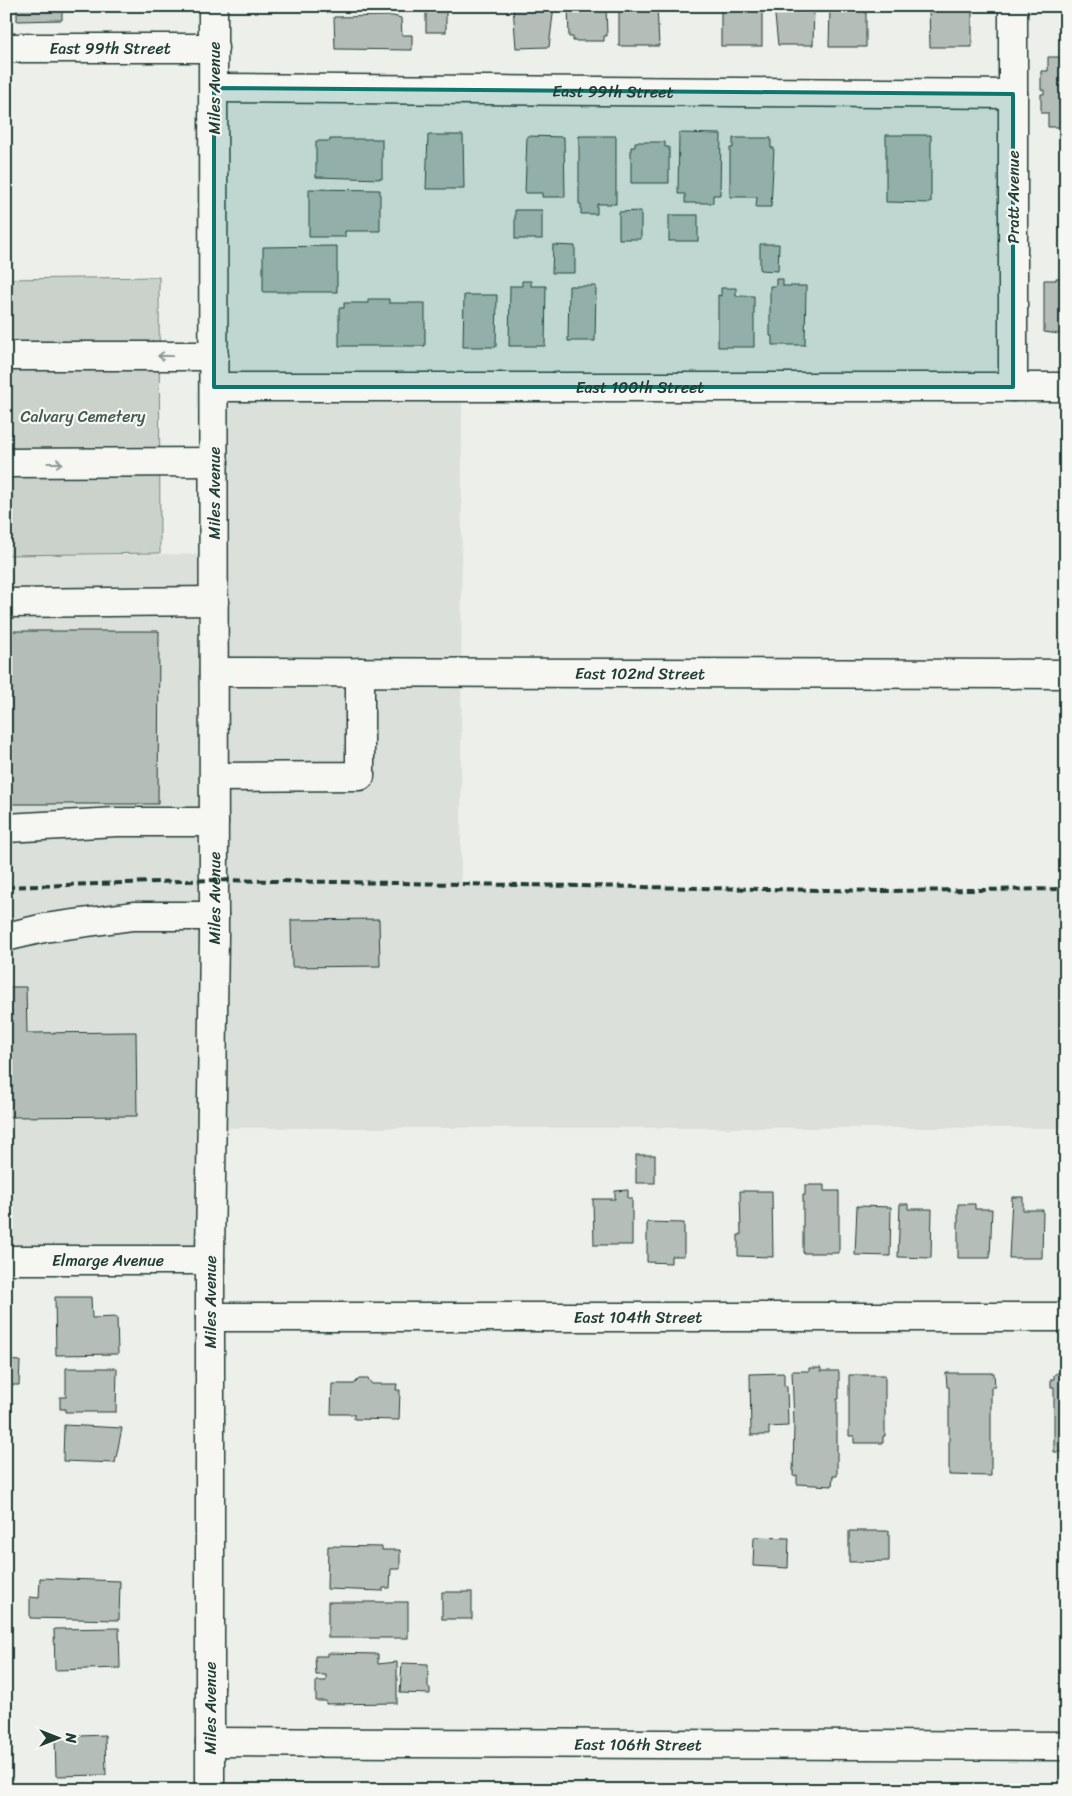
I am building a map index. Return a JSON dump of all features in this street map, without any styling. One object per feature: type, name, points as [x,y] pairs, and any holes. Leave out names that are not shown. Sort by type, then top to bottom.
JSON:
[{"type":"street","name":"Miles Avenue","points":[[210,1790],[210,1260],[214,916],[214,6]]},
{"type":"street","name":"Pratt Avenue","points":[[1012,6],[1012,387]]},
{"type":"street","name":"East 99th Street","points":[[6,48],[214,48]]},
{"type":"street","name":"East 99th Street","points":[[214,88],[1012,94]]},
{"type":"street","points":[[6,356],[214,356]]},
{"type":"street","name":"East 100th Street","points":[[214,387],[1066,387]]},
{"type":"street","points":[[6,463],[214,462]]},
{"type":"street","points":[[6,603],[214,601]]},
{"type":"street","name":"East 102nd Street","points":[[214,672],[1066,674]]},
{"type":"street","points":[[214,777],[360,776],[360,672]]},
{"type":"street","points":[[6,828],[117,822],[214,822]]},
{"type":"street","points":[[6,937],[44,928],[133,916],[214,916]]},
{"type":"street","name":"Elmarge Avenue","points":[[6,1260],[210,1260]]},
{"type":"street","name":"East 104th Street","points":[[210,1317],[1066,1317]]},
{"type":"street","name":"East 106th Street","points":[[210,1742],[1066,1746]]},
{"type":"highlighted area","points":[[214,88],[1013,94],[1013,387],[214,387]]},
{"type":"shaded area","points":[[214,387],[462,387],[461,884],[885,891],[1066,889],[1066,1128],[212,1128],[210,1260],[6,1260],[6,555],[214,554]]},
{"type":"green space","name":"Calvary Cemetery","points":[[159,277],[160,553],[6,555],[6,279]]},
{"type":"building","points":[[17,6],[62,6],[62,20],[17,21]]},
{"type":"building","points":[[426,6],[446,6],[446,32],[426,32]]},
{"type":"building","points":[[513,6],[554,6],[549,47],[516,48]]},
{"type":"building","points":[[568,6],[606,6],[607,36],[604,36],[604,41],[573,41],[573,37],[569,37]]},
{"type":"building","points":[[619,6],[657,6],[659,46],[619,46]]},
{"type":"building","points":[[721,6],[762,6],[762,46],[721,46]]},
{"type":"building","points":[[774,6],[814,6],[813,45],[778,45]]},
{"type":"building","points":[[830,6],[866,6],[866,47],[829,47]]},
{"type":"building","points":[[929,6],[972,6],[972,47],[930,47]]},
{"type":"building","points":[[393,16],[401,18],[402,35],[412,35],[412,50],[335,49],[334,17]]},
{"type":"building","points":[[1048,57],[1066,57],[1066,127],[1048,127],[1048,113],[1041,113],[1041,94],[1044,94],[1044,90],[1041,90],[1041,71],[1048,71]]},
{"type":"building","points":[[679,133],[721,134],[720,195],[713,195],[713,203],[685,203],[685,194],[678,194]]},
{"type":"building","points":[[428,135],[463,135],[464,189],[426,189]]},
{"type":"building","points":[[886,135],[931,135],[931,203],[886,202]]},
{"type":"building","points":[[527,136],[564,137],[565,197],[542,197],[542,193],[525,193]]},
{"type":"building","points":[[579,136],[616,136],[616,204],[597,204],[597,214],[581,214],[581,204],[579,204]]},
{"type":"building","points":[[733,138],[771,138],[771,148],[774,148],[771,207],[756,207],[757,197],[730,197],[730,148],[733,148]]},
{"type":"building","points":[[330,139],[382,139],[382,179],[316,177],[316,141],[330,141]]},
{"type":"building","points":[[635,142],[665,142],[665,147],[669,147],[669,183],[631,183],[631,147],[635,147]]},
{"type":"building","points":[[309,189],[380,190],[380,231],[345,231],[345,237],[309,237]]},
{"type":"building","points":[[515,210],[542,210],[542,239],[515,239]]},
{"type":"building","points":[[641,211],[641,239],[619,239],[619,212]]},
{"type":"building","points":[[669,215],[698,215],[698,241],[669,241]]},
{"type":"building","points":[[760,244],[779,244],[778,271],[760,270]]},
{"type":"building","points":[[553,245],[575,246],[575,273],[552,273]]},
{"type":"building","points":[[337,246],[337,292],[263,292],[263,247]]},
{"type":"building","points":[[1056,278],[1066,278],[1066,335],[1044,332],[1044,280],[1056,280]]},
{"type":"building","points":[[776,279],[783,279],[783,286],[806,286],[805,345],[772,345],[772,336],[770,336],[770,286],[776,286]]},
{"type":"building","points":[[522,281],[531,281],[531,286],[546,286],[545,346],[509,346],[510,286],[522,286]]},
{"type":"building","points":[[569,286],[596,286],[595,341],[568,341]]},
{"type":"building","points":[[721,288],[736,288],[736,296],[754,296],[754,347],[718,347],[718,295],[721,296]]},
{"type":"building","points":[[464,295],[497,295],[496,347],[463,347]]},
{"type":"building","points":[[368,299],[389,299],[389,303],[425,303],[425,346],[339,346],[339,308],[344,308],[344,303],[368,303]]},
{"type":"building","points":[[6,631],[159,631],[158,804],[6,804]]},
{"type":"building","points":[[379,919],[380,966],[292,967],[291,920]]},
{"type":"building","points":[[6,987],[26,987],[27,1033],[136,1032],[137,1116],[6,1117]]},
{"type":"building","points":[[636,1155],[655,1155],[655,1183],[636,1183]]},
{"type":"building","points":[[805,1185],[824,1185],[824,1191],[839,1191],[839,1253],[803,1253],[803,1195],[805,1195]]},
{"type":"building","points":[[628,1190],[628,1198],[632,1198],[632,1245],[594,1245],[593,1199],[615,1199],[615,1191]]},
{"type":"building","points":[[740,1191],[772,1191],[773,1257],[738,1256],[738,1235],[741,1235]]},
{"type":"building","points":[[1012,1197],[1023,1197],[1023,1210],[1043,1210],[1042,1258],[1009,1258]]},
{"type":"building","points":[[900,1204],[908,1204],[908,1209],[932,1209],[931,1258],[898,1257]]},
{"type":"building","points":[[958,1204],[975,1204],[975,1209],[992,1209],[990,1258],[958,1258]]},
{"type":"building","points":[[857,1206],[891,1207],[890,1256],[855,1255]]},
{"type":"building","points":[[647,1222],[684,1223],[684,1256],[671,1256],[671,1263],[647,1262]]},
{"type":"building","points":[[55,1297],[91,1297],[92,1318],[117,1317],[118,1354],[56,1355]]},
{"type":"building","points":[[6,1360],[20,1361],[19,1385],[6,1385]]},
{"type":"building","points":[[66,1368],[117,1368],[116,1412],[65,1412],[65,1409],[60,1409],[60,1397],[66,1397]]},
{"type":"building","points":[[809,1368],[821,1368],[821,1371],[839,1371],[837,1476],[833,1476],[832,1486],[797,1484],[797,1475],[793,1476],[794,1423],[792,1371],[809,1371]]},
{"type":"building","points":[[784,1373],[784,1386],[787,1386],[788,1426],[769,1427],[769,1435],[751,1435],[750,1374]]},
{"type":"building","points":[[946,1373],[994,1373],[995,1387],[991,1387],[991,1476],[949,1475],[949,1387],[947,1387]]},
{"type":"building","points":[[1066,1373],[1066,1452],[1054,1452],[1054,1387],[1051,1387],[1051,1379],[1054,1379],[1054,1375]]},
{"type":"building","points":[[849,1375],[885,1375],[885,1436],[883,1436],[883,1443],[854,1443],[854,1436],[849,1436]]},
{"type":"building","points":[[359,1379],[368,1379],[372,1384],[397,1384],[396,1390],[400,1390],[399,1420],[354,1419],[354,1414],[331,1414],[332,1384],[354,1384]]},
{"type":"building","points":[[64,1425],[122,1428],[115,1463],[63,1461]]},
{"type":"building","points":[[849,1531],[889,1531],[889,1561],[849,1562]]},
{"type":"building","points":[[754,1537],[789,1538],[788,1568],[753,1566]]},
{"type":"building","points":[[328,1546],[382,1547],[382,1550],[400,1550],[400,1569],[391,1569],[390,1588],[383,1588],[383,1591],[327,1589]]},
{"type":"building","points":[[40,1578],[120,1581],[119,1620],[30,1618],[30,1597],[39,1598]]},
{"type":"building","points":[[442,1592],[472,1592],[472,1619],[442,1619]]},
{"type":"building","points":[[328,1602],[408,1602],[408,1638],[328,1638]]},
{"type":"building","points":[[119,1628],[120,1668],[55,1670],[54,1629]]},
{"type":"building","points":[[327,1653],[378,1654],[378,1664],[397,1662],[397,1703],[326,1704],[326,1701],[316,1701],[316,1681],[326,1681],[326,1675],[316,1675],[315,1656],[327,1656]]},
{"type":"building","points":[[402,1663],[428,1664],[428,1688],[430,1688],[430,1694],[400,1693]]},
{"type":"building","points":[[105,1735],[106,1775],[56,1776],[55,1737]]},
{"type":"railway","points":[[6,887],[214,880],[885,891],[1066,889]]}]
